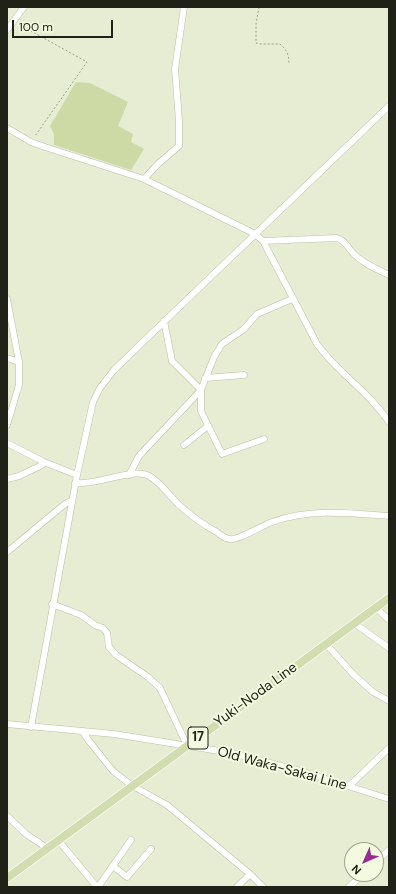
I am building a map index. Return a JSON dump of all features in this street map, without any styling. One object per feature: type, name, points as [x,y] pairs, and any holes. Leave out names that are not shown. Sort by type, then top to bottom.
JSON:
[{"type":"main road","name":"Yuki-Noda Line","points":[[7,878],[131,786],[185,742],[326,644],[389,598]]},
{"type":"street","points":[[7,30],[24,7]]},
{"type":"street","points":[[144,179],[159,163],[179,146],[179,121],[175,69],[184,7]]},
{"type":"street","points":[[31,727],[75,483],[93,402],[100,388],[114,370],[164,321],[389,106]]},
{"type":"street","points":[[7,128],[31,142],[82,160],[144,179],[255,234],[263,241],[292,299],[317,344],[326,356],[370,399],[389,422]]},
{"type":"street","points":[[263,241],[337,238],[346,243],[353,253],[363,261],[389,275]]},
{"type":"street","points":[[7,299],[19,362],[19,385],[7,425]]},
{"type":"street","points":[[264,439],[222,454],[201,411],[201,390],[214,356],[222,344],[244,328],[257,314],[292,299]]},
{"type":"street","points":[[164,321],[172,361],[201,390]]},
{"type":"street","points":[[7,358],[19,362]]},
{"type":"street","points":[[205,378],[244,375]]},
{"type":"street","points":[[129,475],[139,456],[201,390]]},
{"type":"street","points":[[184,445],[208,426]]},
{"type":"street","points":[[7,443],[44,462],[77,475]]},
{"type":"street","points":[[7,479],[19,476],[42,465],[44,462]]},
{"type":"street","points":[[75,483],[92,484],[135,474],[149,476],[178,504],[206,527],[230,539],[237,538],[273,522],[303,514],[334,512],[389,516]]},
{"type":"street","points":[[7,552],[65,504],[72,500]]},
{"type":"street","points":[[52,604],[81,615],[102,628],[107,633],[109,647],[116,655],[148,677],[160,688],[185,742]]},
{"type":"street","points":[[375,607],[389,620]]},
{"type":"street","points":[[354,623],[389,648]]},
{"type":"street","points":[[326,644],[354,675],[373,692],[389,701]]},
{"type":"street","name":"Old Waka-Sakai Line","points":[[7,724],[185,742],[268,762],[389,799]]},
{"type":"street","points":[[83,732],[113,771],[131,786],[167,805],[250,874],[263,887]]},
{"type":"street","points":[[349,786],[389,748]]},
{"type":"street","points":[[7,816],[26,834],[47,848]]},
{"type":"street","points":[[58,840],[97,887],[131,840]]},
{"type":"street","points":[[112,866],[127,877],[151,849]]},
{"type":"street","points":[[237,887],[250,874]]},
{"type":"path","points":[[259,7],[256,24],[256,43],[280,44],[286,49],[289,56],[289,64]]},
{"type":"path","points":[[14,22],[87,62],[31,142]]},
{"type":"green space","points":[[76,82],[90,83],[128,102],[118,126],[133,134],[131,142],[144,149],[131,170],[54,145],[54,134],[50,126]]}]
